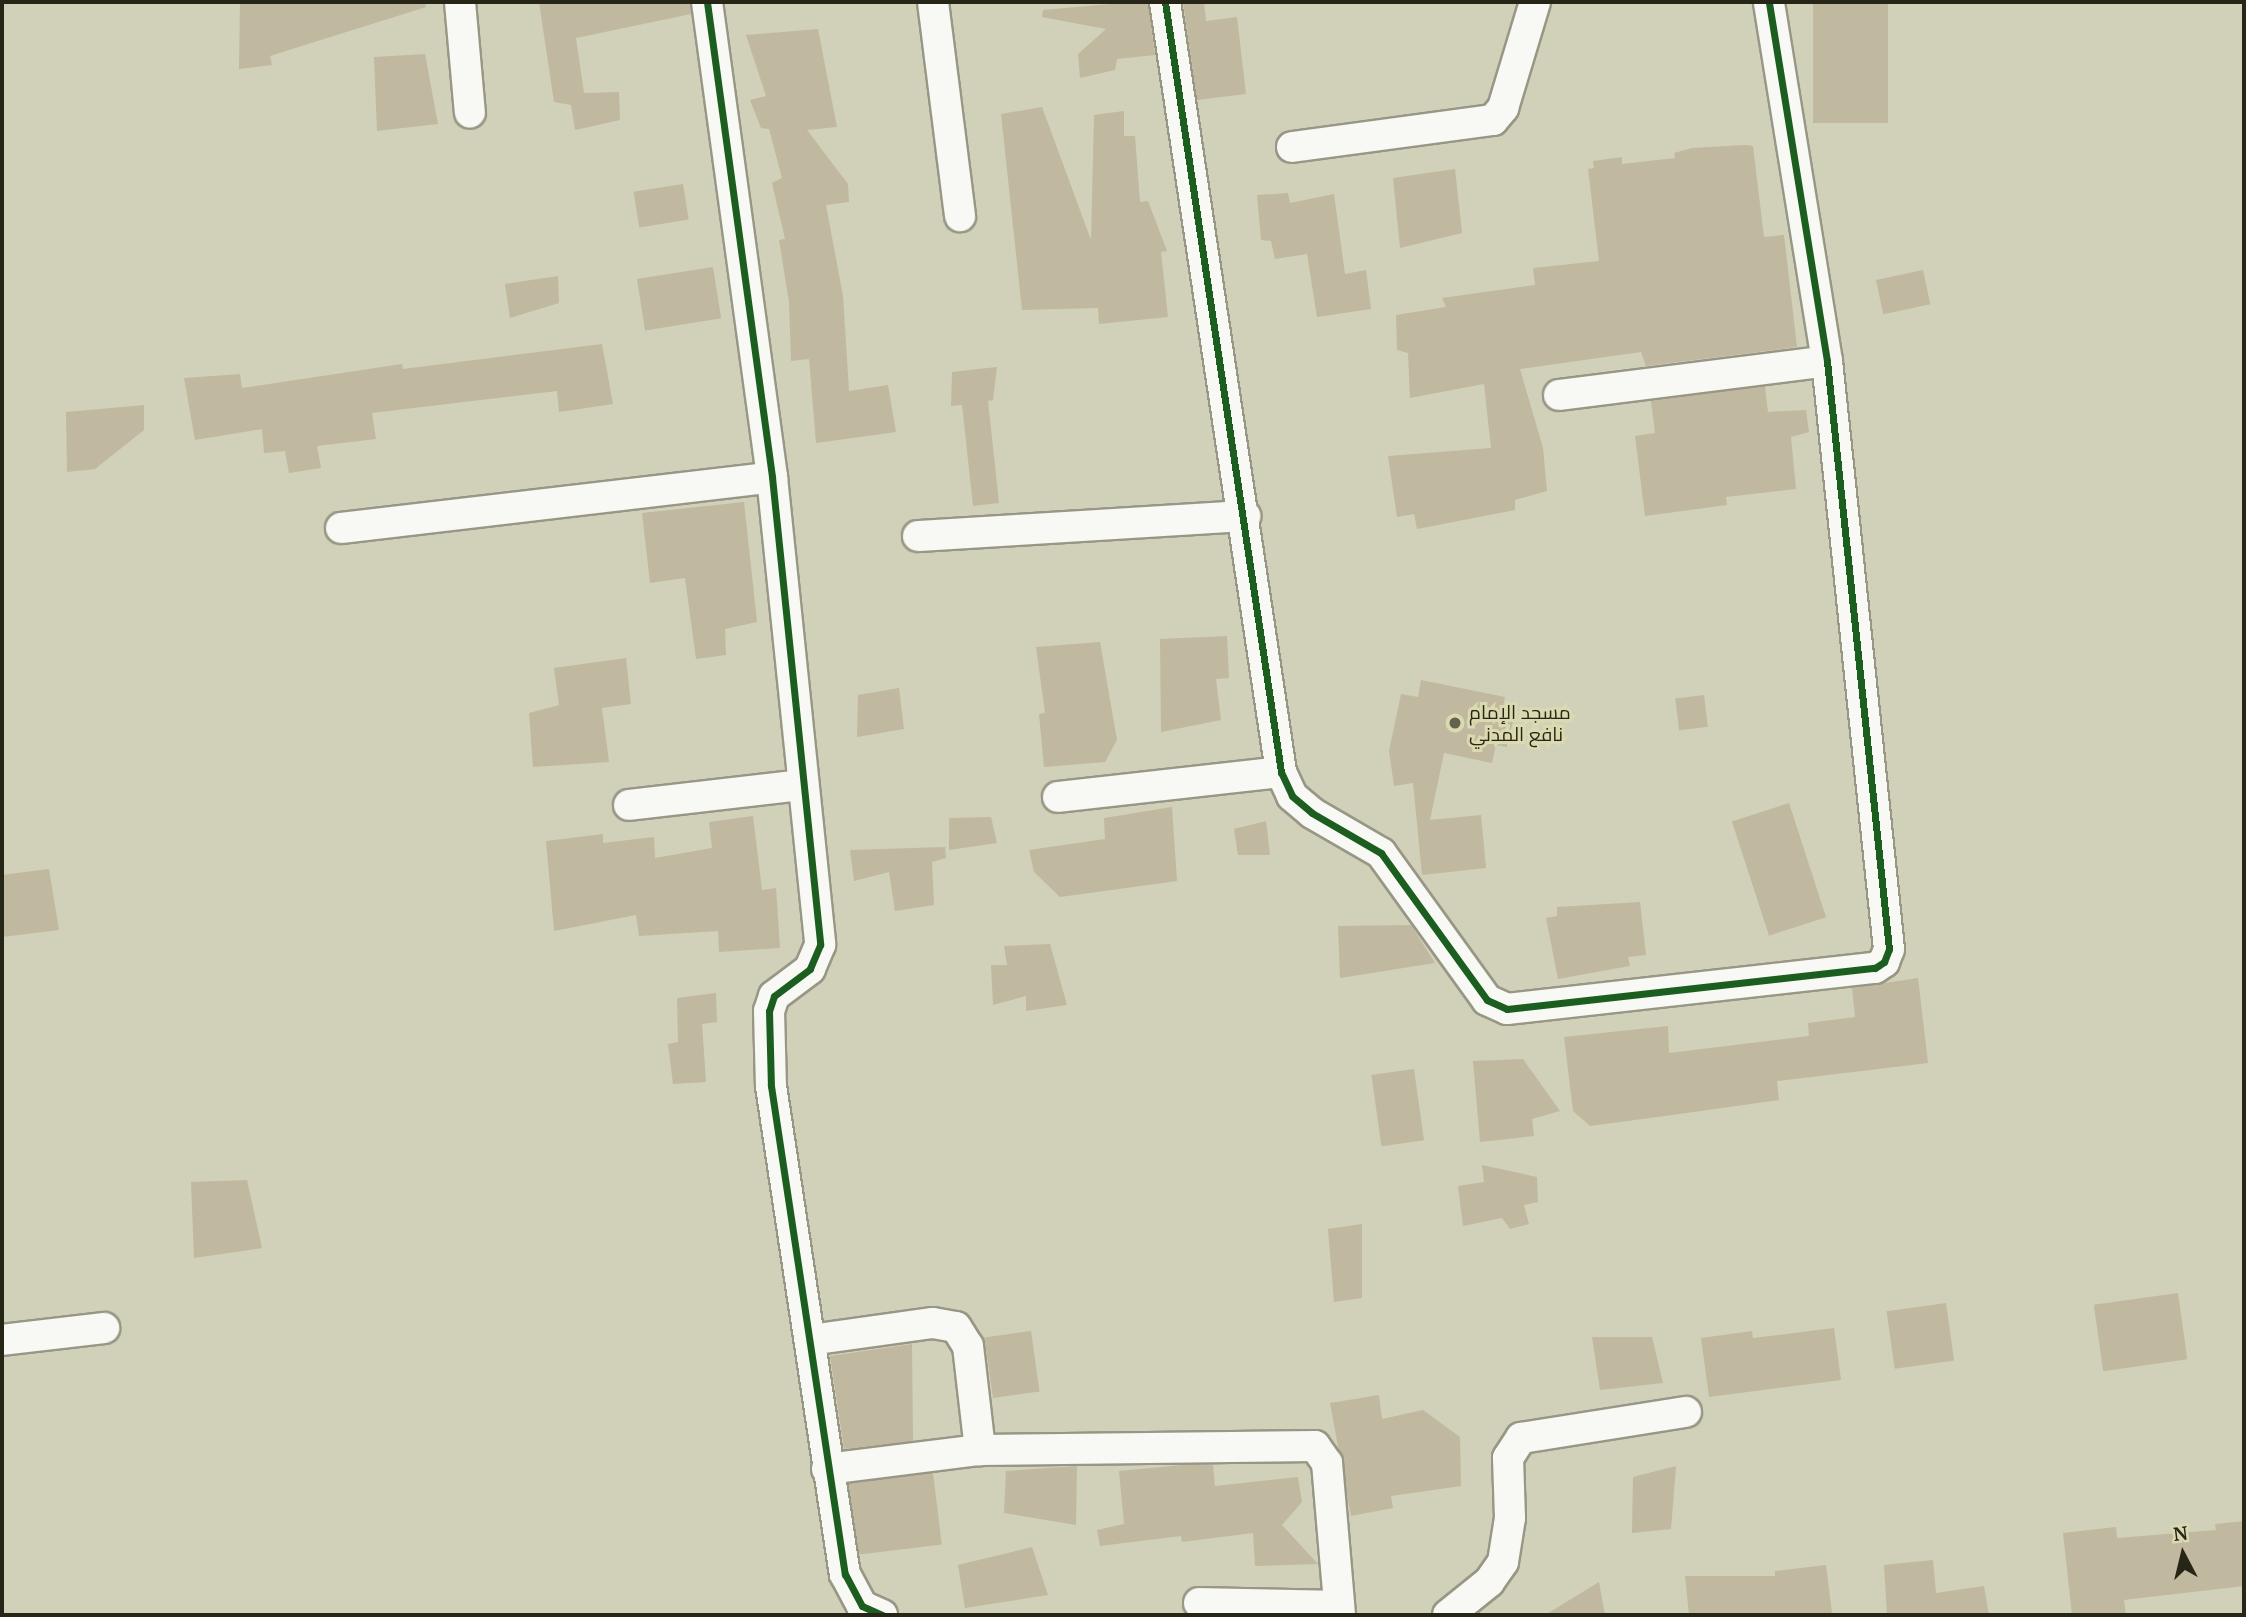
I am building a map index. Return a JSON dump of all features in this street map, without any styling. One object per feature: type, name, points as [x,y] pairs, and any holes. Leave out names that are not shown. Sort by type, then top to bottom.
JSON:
[{"type":"street","points":[[460,2],[470,113]]},
{"type":"street","points":[[707,2],[772,477],[820,945],[810,969],[774,996],[769,1011],[771,1086],[827,1469],[850,1591],[862,1606],[882,1615]]},
{"type":"street","points":[[933,2],[960,216]]},
{"type":"street","points":[[1165,2],[1245,516],[1281,772],[1292,796],[1381,853],[1395,868],[1495,1008],[1875,968],[1884,962],[1889,949],[1827,361],[1769,2]]},
{"type":"street","points":[[1292,147],[1493,120],[1503,108],[1535,2]]},
{"type":"street","points":[[1559,395],[1827,361]]},
{"type":"street","points":[[341,528],[772,477]]},
{"type":"street","points":[[918,536],[1245,516]]},
{"type":"street","points":[[1058,797],[1281,772]]},
{"type":"street","points":[[629,805],[802,785]]},
{"type":"street","points":[[810,1340],[933,1323],[956,1326],[968,1346],[980,1450]]},
{"type":"street","points":[[2,1340],[104,1328]]},
{"type":"street","points":[[1448,1615],[1489,1582],[1503,1562],[1510,1518],[1508,1458],[1521,1438],[1686,1412]]},
{"type":"street","points":[[827,1469],[980,1450],[1315,1446],[1327,1463],[1339,1611],[1199,1603]]},
{"type":"building","points":[[240,2],[425,2],[426,7],[270,56],[272,65],[239,69]]},
{"type":"building","points":[[539,2],[690,2],[691,14],[576,38],[584,93],[619,92],[620,120],[575,130],[571,105],[554,102]]},
{"type":"building","points":[[1148,2],[1155,55],[1117,59],[1115,70],[1080,78],[1078,54],[1106,29],[1042,17],[1043,10]]},
{"type":"building","points":[[1183,2],[1204,2],[1206,21],[1237,17],[1246,94],[1197,100]]},
{"type":"building","points":[[1813,2],[1888,2],[1888,123],[1813,123]]},
{"type":"building","points":[[818,29],[837,127],[807,130],[848,184],[849,202],[826,205],[843,296],[849,391],[888,385],[896,432],[816,443],[809,359],[791,361],[789,302],[779,240],[785,239],[772,183],[782,178],[769,129],[761,128],[750,100],[766,96],[746,35]]},
{"type":"building","points":[[425,54],[438,124],[377,131],[374,57]]},
{"type":"building","points":[[1042,107],[1091,240],[1094,115],[1124,111],[1124,136],[1135,136],[1140,202],[1148,201],[1167,251],[1161,252],[1168,317],[1099,324],[1098,308],[1022,310],[1001,114]]},
{"type":"building","points":[[1753,146],[1764,237],[1784,235],[1797,347],[1646,366],[1641,352],[1520,369],[1543,448],[1547,491],[1515,500],[1515,510],[1417,529],[1414,514],[1397,517],[1388,456],[1491,448],[1484,384],[1410,398],[1408,353],[1397,350],[1396,315],[1446,307],[1442,298],[1535,285],[1533,268],[1599,261],[1588,169],[1594,168],[1593,161],[1622,157],[1622,164],[1675,158],[1674,153],[1692,148]]},
{"type":"building","points":[[1455,169],[1462,233],[1400,248],[1393,178]]},
{"type":"building","points":[[683,184],[689,220],[639,227],[634,192]]},
{"type":"building","points":[[1288,193],[1290,203],[1334,194],[1345,274],[1366,270],[1371,309],[1317,317],[1307,254],[1275,259],[1271,241],[1261,240],[1257,195]]},
{"type":"building","points":[[713,267],[721,318],[645,330],[637,279]]},
{"type":"building","points":[[1923,270],[1930,304],[1883,314],[1876,280]]},
{"type":"building","points":[[558,276],[559,303],[510,318],[505,284]]},
{"type":"building","points":[[602,344],[613,404],[559,412],[557,391],[372,413],[376,439],[317,446],[321,468],[289,473],[285,451],[264,453],[262,429],[195,440],[184,378],[240,374],[242,388],[402,364],[403,369]]},
{"type":"building","points":[[997,367],[993,400],[988,401],[999,503],[973,506],[962,405],[951,406],[952,372]]},
{"type":"building","points":[[1765,386],[1768,412],[1806,410],[1809,432],[1791,437],[1796,489],[1726,497],[1727,505],[1645,516],[1635,436],[1655,433],[1651,401]]},
{"type":"building","points":[[144,405],[144,430],[95,469],[67,472],[66,412]]},
{"type":"building","points":[[744,502],[757,622],[725,629],[726,655],[696,659],[685,578],[650,583],[642,513]]},
{"type":"building","points":[[1227,636],[1229,678],[1216,679],[1221,720],[1161,732],[1160,639]]},
{"type":"building","points":[[1100,642],[1117,740],[1105,762],[1044,767],[1039,714],[1045,713],[1036,647]]},
{"type":"building","points":[[626,658],[631,704],[602,708],[609,762],[533,767],[529,713],[559,705],[554,668]]},
{"type":"building","points":[[1421,680],[1505,697],[1501,718],[1513,721],[1507,747],[1496,745],[1492,763],[1444,753],[1430,820],[1481,815],[1486,868],[1422,875],[1413,783],[1394,786],[1389,751],[1401,694],[1418,697]]},
{"type":"building","points":[[899,688],[904,729],[857,737],[858,695]]},
{"type":"building","points":[[1704,695],[1708,727],[1679,730],[1675,699]]},
{"type":"building","points":[[1789,803],[1826,917],[1769,936],[1732,822]]},
{"type":"building","points":[[1172,807],[1177,881],[1060,897],[1034,872],[1029,850],[1105,839],[1104,818]]},
{"type":"building","points":[[753,816],[762,890],[776,888],[780,948],[719,952],[718,931],[639,936],[636,915],[554,931],[546,841],[603,834],[603,843],[654,837],[655,858],[712,848],[709,822]]},
{"type":"building","points":[[991,817],[997,843],[949,850],[949,818]]},
{"type":"building","points":[[1266,821],[1270,855],[1238,855],[1234,829]]},
{"type":"building","points":[[945,847],[946,858],[932,862],[934,905],[895,911],[889,872],[854,881],[850,850]]},
{"type":"building","points":[[49,869],[59,930],[2,937],[2,875]]},
{"type":"building","points":[[1640,902],[1646,955],[1628,957],[1630,966],[1558,979],[1546,918],[1557,916],[1557,907]]},
{"type":"building","points":[[1411,925],[1435,963],[1340,978],[1338,926]]},
{"type":"building","points":[[1050,944],[1067,1005],[1026,1011],[1026,996],[993,1005],[991,965],[1007,965],[1004,946]]},
{"type":"building","points":[[1918,978],[1928,1063],[1777,1081],[1779,1100],[1672,1115],[1590,1126],[1573,1111],[1564,1037],[1668,1026],[1669,1053],[1809,1036],[1808,1023],[1855,1017],[1852,988]]},
{"type":"building","points":[[716,993],[717,1022],[702,1024],[706,1082],[673,1084],[668,1044],[678,1042],[677,998]]},
{"type":"building","points":[[1523,1059],[1560,1111],[1532,1119],[1534,1136],[1480,1142],[1473,1061]]},
{"type":"building","points":[[1414,1069],[1424,1140],[1381,1146],[1371,1075]]},
{"type":"building","points":[[1482,1165],[1537,1177],[1538,1202],[1524,1205],[1529,1224],[1510,1229],[1502,1218],[1463,1226],[1458,1186],[1484,1182]]},
{"type":"building","points":[[247,1180],[262,1248],[194,1258],[191,1182]]},
{"type":"building","points":[[1362,1224],[1362,1298],[1334,1302],[1328,1229]]},
{"type":"building","points":[[2178,1293],[2187,1359],[2103,1371],[2094,1305]]},
{"type":"building","points":[[1946,1303],[1954,1360],[1895,1369],[1887,1311]]},
{"type":"building","points":[[1834,1328],[1841,1380],[1709,1397],[1701,1338],[1752,1331],[1753,1338]]},
{"type":"building","points":[[1031,1331],[1039,1391],[993,1398],[984,1338]]},
{"type":"building","points":[[1592,1337],[1652,1337],[1663,1383],[1600,1390]]},
{"type":"building","points":[[912,1344],[913,1441],[844,1449],[830,1356]]},
{"type":"building","points":[[1379,1395],[1382,1419],[1423,1410],[1460,1437],[1461,1486],[1391,1496],[1393,1508],[1351,1516],[1330,1403]]},
{"type":"building","points":[[1213,1465],[1215,1486],[1298,1477],[1302,1502],[1282,1525],[1318,1564],[1255,1566],[1253,1533],[1182,1542],[1181,1536],[1100,1546],[1097,1530],[1124,1524],[1119,1471]]},
{"type":"building","points":[[1077,1466],[1076,1525],[1004,1513],[1006,1471]]},
{"type":"building","points":[[1676,1466],[1671,1529],[1632,1533],[1633,1477]]},
{"type":"building","points":[[933,1473],[942,1544],[857,1555],[849,1483]]},
{"type":"building","points":[[2244,1521],[2244,1586],[2124,1600],[2126,1615],[2072,1615],[2063,1533],[2116,1527],[2117,1538],[2216,1530],[2215,1524]]},
{"type":"building","points":[[1032,1547],[1048,1595],[965,1608],[958,1565]]},
{"type":"building","points":[[1933,1560],[1936,1593],[1984,1586],[1989,1615],[1887,1615],[1884,1565]]},
{"type":"building","points":[[1826,1565],[1832,1613],[1689,1615],[1685,1576],[1775,1576],[1775,1571]]},
{"type":"building","points":[[1599,1582],[1605,1615],[1545,1615]]},
{"type":"cycle path","points":[[707,2],[772,477],[820,945],[810,969],[774,996],[769,1011],[771,1086],[845,1574],[862,1606],[882,1615]]},
{"type":"cycle path","points":[[1165,2],[1281,772],[1292,796],[1312,813],[1381,853],[1487,1000],[1507,1009],[1875,968],[1884,962],[1889,949],[1827,361],[1769,2]]},
{"type":"place","name":"مسجد الإمام نافع المدني","points":[[1455,723]]}]
